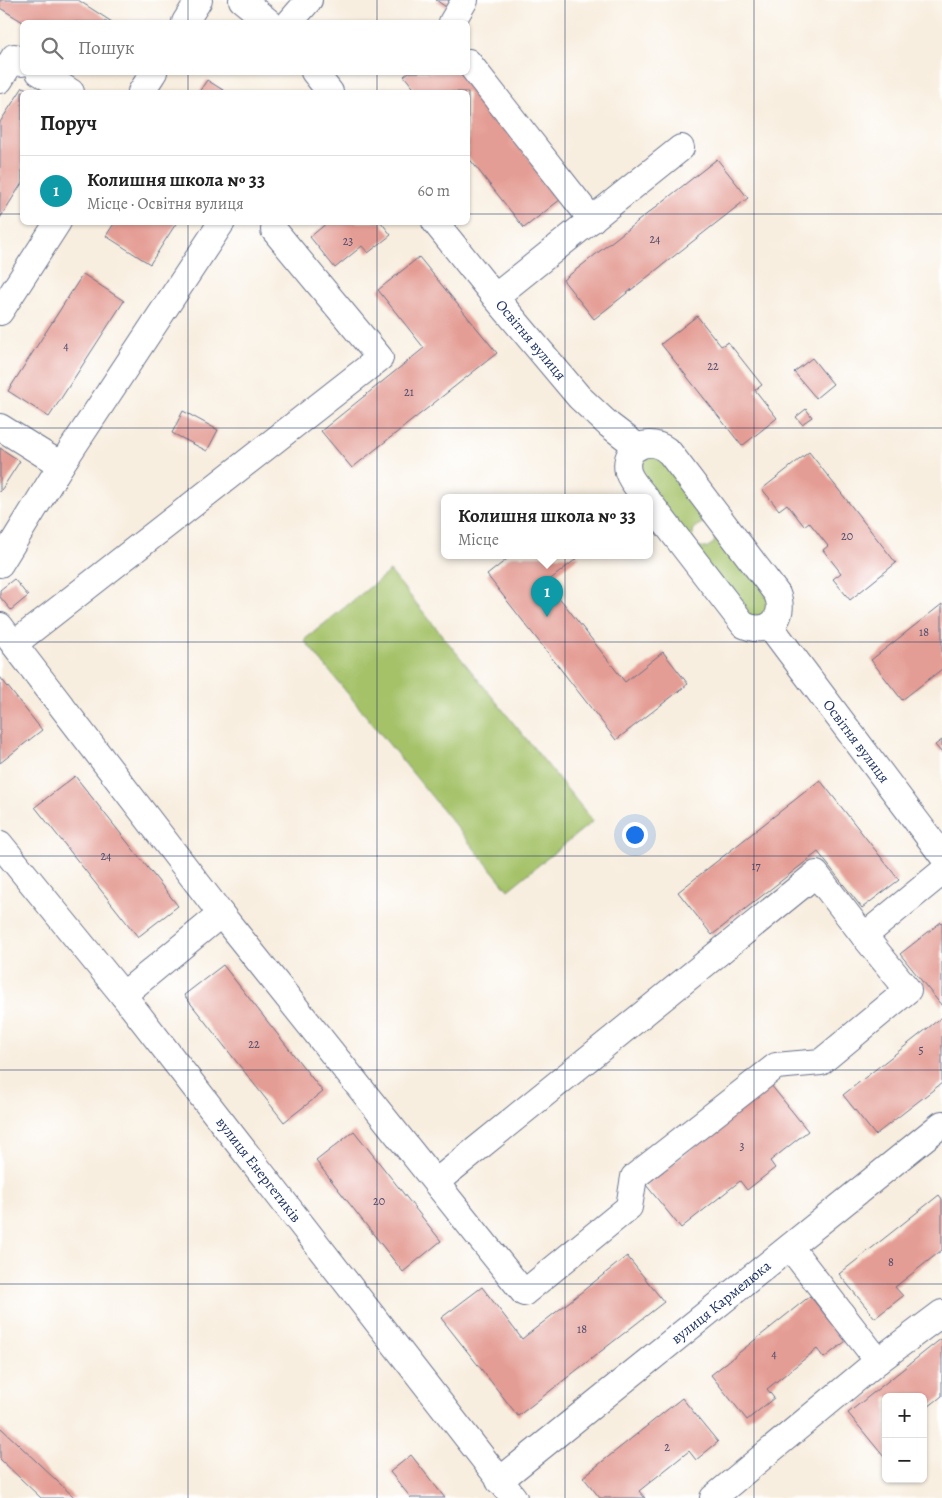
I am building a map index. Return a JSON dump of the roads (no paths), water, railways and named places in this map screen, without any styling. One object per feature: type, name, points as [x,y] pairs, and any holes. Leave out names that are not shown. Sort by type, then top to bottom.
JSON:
[{"type":"street","points":[[186,20],[199,0]]},
{"type":"street","points":[[242,0],[267,20]]},
{"type":"street","points":[[292,20],[309,0]]},
{"type":"street","points":[[453,20],[465,0]]},
{"type":"street","points":[[0,80],[12,56]]},
{"type":"street","points":[[470,65],[592,220]]},
{"type":"street","points":[[43,75],[68,90]]},
{"type":"street","points":[[142,90],[152,75]]},
{"type":"street","points":[[316,75],[328,90]]},
{"type":"street","points":[[495,297],[681,148]]},
{"type":"street","points":[[0,312],[56,225]]},
{"type":"street","points":[[0,564],[61,466],[220,225]]},
{"type":"street","points":[[272,225],[380,358],[7,635],[222,914],[524,1293],[629,1207],[634,1177],[776,1066],[821,1062],[908,990],[816,874],[436,1182]]},
{"type":"street","name":"Освітня вулиця","points":[[437,225],[579,397],[609,425],[638,447]]},
{"type":"street","points":[[0,426],[61,466]]},
{"type":"street","points":[[643,494],[631,479],[628,471],[628,462],[632,453],[638,447],[647,443],[656,444],[664,447],[670,453],[778,594],[781,602],[777,620],[770,626],[762,629],[753,629],[744,625],[653,507]]},
{"type":"street","name":"Освітня вулиця","points":[[770,626],[942,855]]},
{"type":"street","name":"вулиця Енергетиків","points":[[0,844],[123,995],[506,1490]]},
{"type":"street","points":[[864,936],[942,872]]},
{"type":"street","points":[[123,995],[222,914]]},
{"type":"street","name":"вулиця Кармелюка","points":[[506,1490],[790,1247],[942,1124]]},
{"type":"street","points":[[790,1247],[878,1360]]},
{"type":"street","points":[[713,1498],[878,1360],[942,1313]]},
{"type":"place","name":"Колишня школа № 33","points":[[547,617]]}]
